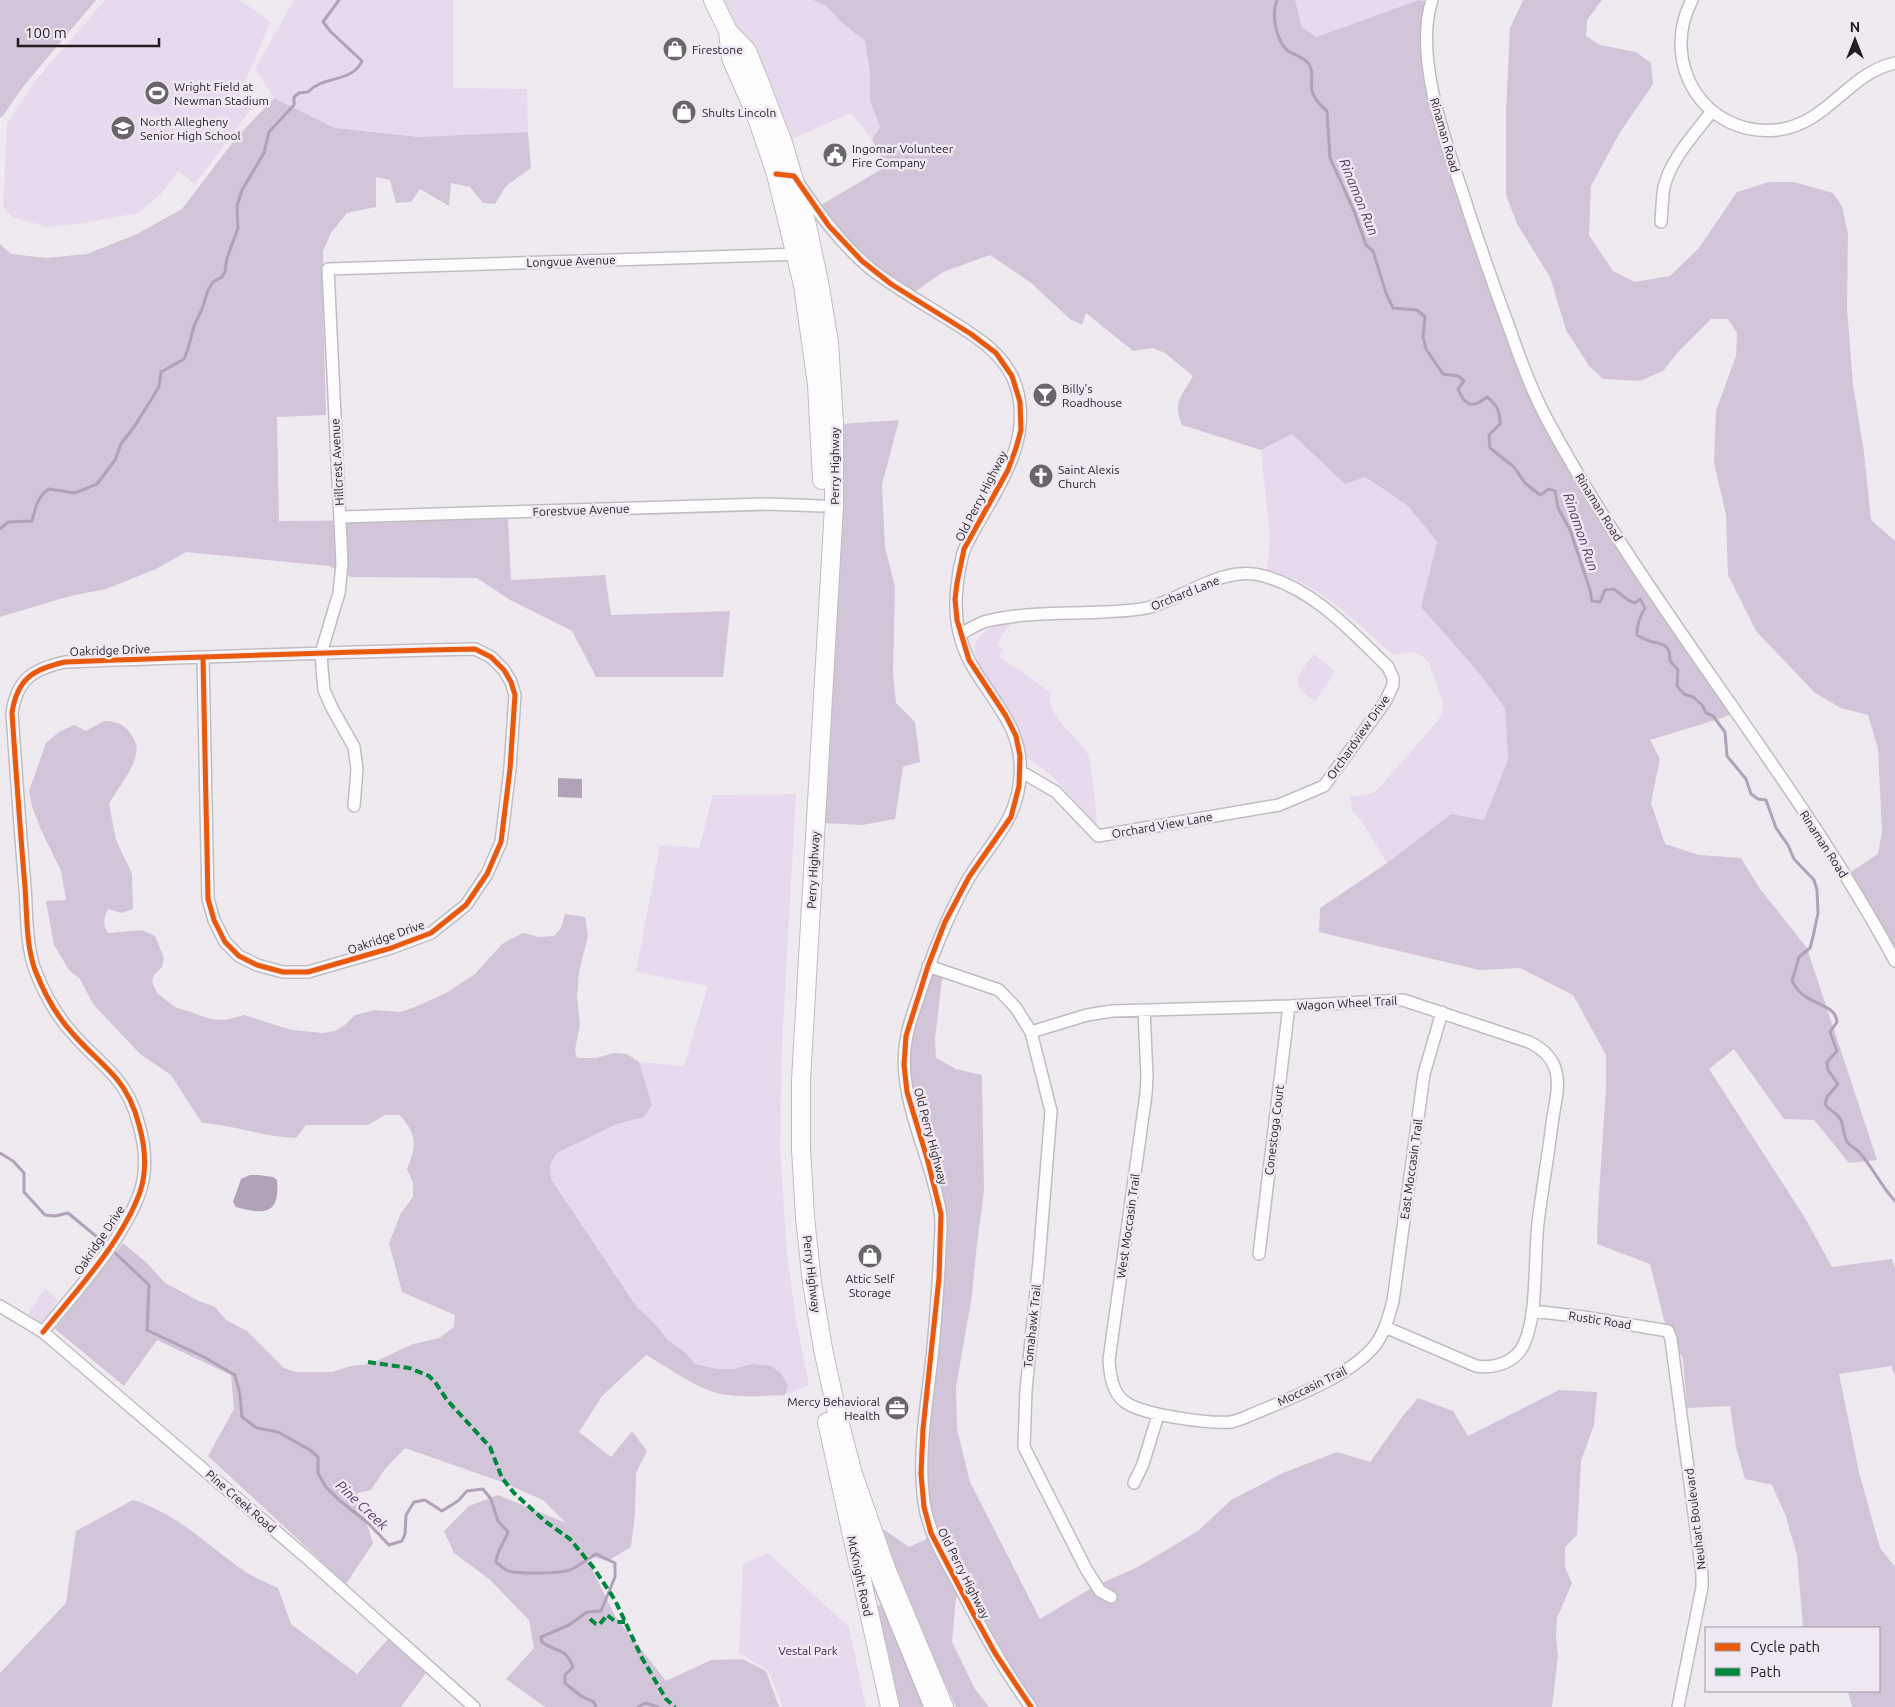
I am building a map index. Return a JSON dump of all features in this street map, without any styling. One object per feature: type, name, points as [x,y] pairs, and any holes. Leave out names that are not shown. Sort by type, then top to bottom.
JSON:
[{"type":"highway","name":"Perry Highway","points":[[713,0],[728,31],[746,51],[771,109],[794,176],[805,253],[809,318],[817,384],[822,458],[822,506],[788,1114],[790,1182],[800,1285],[814,1367],[832,1444]]},
{"type":"highway","name":"Perry Highway","points":[[728,31],[731,58],[756,115],[825,315],[831,370],[834,424],[834,483],[801,1080],[801,1149],[812,1283],[823,1348],[853,1474],[885,1564],[944,1707]]},
{"type":"highway","name":"McKnight Road","points":[[832,1444],[890,1707]]},
{"type":"main road","name":"Perry Highway","points":[[832,1444],[870,1554],[932,1707]]},
{"type":"street","name":"Rinaman Road","points":[[1432,0],[1428,12],[1426,46],[1435,99],[1456,172],[1494,289],[1548,423],[1601,513],[1813,826],[1854,890],[1895,961]]},
{"type":"street","points":[[1692,0],[1682,30],[1681,62],[1687,79],[1694,92],[1712,111],[1727,120],[1749,129],[1768,130],[1791,127],[1815,116],[1872,72],[1895,63]]},
{"type":"street","points":[[1661,222],[1663,195],[1667,179],[1679,155],[1712,111]]},
{"type":"street","points":[[776,174],[794,176]]},
{"type":"street","name":"Old Perry Highway","points":[[794,176],[829,226],[862,261],[891,284],[971,334],[989,347],[1002,360],[1015,384],[1021,412],[1019,439],[1008,470],[964,549],[957,583],[956,599],[957,620],[969,660],[1006,716],[1016,736],[1020,756],[1019,786],[1010,818],[969,878],[945,922],[928,966],[906,1036],[904,1065],[907,1092],[927,1158],[941,1214],[939,1278],[923,1429],[921,1474],[924,1507],[931,1533],[973,1613],[995,1653],[1031,1707]]},
{"type":"street","name":"Longvue Avenue","points":[[328,269],[805,253]]},
{"type":"street","name":"Hillcrest Avenue","points":[[321,653],[339,592],[342,564],[328,269]]},
{"type":"street","name":"Forestvue Avenue","points":[[340,517],[768,504],[822,506]]},
{"type":"street","name":"Orchard Lane","points":[[960,634],[985,621],[1016,616],[1145,608],[1172,600],[1213,580],[1232,574],[1250,573],[1264,576],[1291,587],[1320,604],[1362,641]]},
{"type":"street","name":"Orchardview Drive","points":[[1324,786],[1385,702],[1393,685],[1393,678],[1388,667],[1362,641]]},
{"type":"street","name":"Oakridge Drive","points":[[43,1332],[94,1268],[128,1220],[140,1191],[144,1169],[144,1150],[136,1115],[128,1096],[118,1080],[73,1034],[56,1012],[44,991],[34,967],[18,802],[12,713],[14,700],[20,685],[30,674],[44,666],[65,662],[203,657],[321,653],[475,649],[492,657],[504,670],[511,682],[515,695],[507,806],[501,842],[487,874],[466,905],[431,933],[391,948],[308,972],[283,972],[257,965],[239,956],[225,942],[214,920],[208,899],[203,657]]},
{"type":"street","points":[[321,653],[324,690],[354,747],[356,769],[354,806]]},
{"type":"street","name":"Orchard View Lane","points":[[1020,771],[1056,792],[1098,836],[1280,805],[1324,786]]},
{"type":"street","points":[[928,966],[999,990],[1016,1008],[1031,1032]]},
{"type":"street","name":"Wagon Wheel Trail","points":[[1031,1032],[1098,1012],[1289,1006],[1403,1000],[1541,1048],[1555,1067],[1556,1087],[1546,1175],[1538,1222],[1532,1312],[1524,1345],[1508,1361],[1492,1367],[1476,1366],[1385,1328]]},
{"type":"street","name":"Conestoga Court","points":[[1259,1254],[1289,1006]]},
{"type":"street","name":"West Moccasin Trail","points":[[1144,1010],[1146,1094],[1109,1360],[1110,1374],[1116,1392],[1124,1402],[1140,1410],[1158,1415]]},
{"type":"street","name":"East Moccasin Trail","points":[[1385,1328],[1393,1301],[1424,1074],[1442,1012]]},
{"type":"street","name":"Tomahawk Trail","points":[[1031,1032],[1051,1111],[1026,1390],[1024,1447],[1086,1569],[1100,1591],[1111,1598]]},
{"type":"street","name":"Pine Creek Road","points":[[0,1306],[43,1332],[308,1558],[474,1707]]},
{"type":"street","name":"Rustic Road","points":[[1532,1312],[1584,1317],[1668,1331]]},
{"type":"street","name":"Moccasin Trail","points":[[1158,1415],[1217,1422],[1232,1422],[1246,1418],[1352,1368],[1376,1343],[1385,1328]]},
{"type":"street","name":"Neuhart Boulevard","points":[[1668,1331],[1673,1349],[1702,1574],[1702,1587],[1678,1707]]},
{"type":"street","points":[[1134,1482],[1143,1464],[1158,1415]]},
{"type":"green space","name":"North Allegheny Senior High School","points":[[105,0],[240,0],[270,22],[240,95],[253,106],[195,184],[178,171],[161,194],[138,213],[84,223],[47,227],[12,217],[3,207],[7,124],[35,81]]},
{"type":"green space","points":[[294,0],[453,0],[453,88],[527,89],[528,132],[419,137],[335,128],[274,98],[255,69]]},
{"type":"green space","points":[[713,0],[813,0],[826,6],[841,22],[865,41],[870,73],[870,101],[880,127],[872,139],[851,113],[783,143]]},
{"type":"green space","points":[[1295,0],[1419,0],[1315,37],[1302,27]]},
{"type":"green space","points":[[1419,0],[1432,0],[1431,3]]},
{"type":"green space","points":[[1292,434],[1407,505],[1437,542],[1421,607],[1479,673],[1505,708],[1508,759],[1484,820],[1451,814],[1387,863],[1361,820],[1352,811],[1350,796],[1375,792],[1441,716],[1443,702],[1429,663],[1422,656],[1413,652],[1393,655],[1347,614],[1310,587],[1267,570],[1270,538],[1261,450]]},
{"type":"green space","points":[[1016,622],[1008,627],[999,640],[998,645],[1003,649],[999,656],[1051,693],[1052,708],[1087,753],[1092,776],[1097,825],[1050,774],[1027,758],[1018,726],[1012,714],[978,662],[975,652],[976,643],[981,635],[997,625]]},
{"type":"green space","points":[[1314,654],[1334,671],[1334,674],[1315,701],[1301,690],[1298,684],[1299,674]]},
{"type":"green space","points":[[796,794],[782,1046],[780,1149],[787,1253],[796,1320],[809,1385],[785,1395],[788,1385],[752,1364],[733,1369],[716,1369],[695,1364],[686,1353],[668,1340],[636,1306],[551,1179],[550,1165],[557,1153],[617,1124],[644,1117],[652,1105],[639,1062],[684,1066],[708,986],[636,972],[660,845],[699,848],[713,795]]},
{"type":"green space","points":[[45,1288],[58,1300],[42,1323],[28,1314]]},
{"type":"green space","name":"Vestal Park","points":[[768,1553],[849,1627],[866,1707],[783,1707],[768,1670],[739,1653],[743,1564]]},
{"type":"shaded area","points":[[0,0],[96,0],[22,88],[0,118]]},
{"type":"shaded area","points":[[813,0],[1295,0],[1302,27],[1316,37],[1419,0],[1431,3],[1426,32],[1444,133],[1549,423],[1735,712],[1722,718],[1650,740],[1660,759],[1651,803],[1665,844],[1699,855],[1741,858],[1760,889],[1807,948],[1877,1160],[1849,1163],[1814,1120],[1784,1119],[1734,1049],[1709,1069],[1805,1218],[1832,1267],[1892,1259],[1895,1268],[1895,1376],[1891,1366],[1839,1374],[1859,1472],[1880,1548],[1895,1567],[1895,1707],[1852,1707],[1848,1692],[1880,1692],[1880,1627],[1803,1627],[1797,1555],[1785,1514],[1772,1485],[1745,1479],[1736,1447],[1730,1406],[1687,1408],[1683,1359],[1664,1320],[1650,1264],[1597,1244],[1606,1088],[1606,1055],[1573,995],[1520,968],[1479,970],[1319,932],[1320,908],[1387,863],[1451,814],[1484,820],[1508,759],[1505,708],[1479,673],[1421,607],[1437,542],[1407,505],[1365,477],[1345,484],[1292,434],[1261,450],[1182,425],[1178,404],[1193,376],[1165,353],[1152,348],[1133,351],[1086,313],[1082,325],[1070,319],[1030,282],[990,255],[943,272],[909,296],[891,284],[816,208],[885,167],[872,139],[880,127],[870,101],[870,73],[865,41],[841,22],[826,6]]},
{"type":"shaded area","points":[[1523,0],[1602,0],[1587,20],[1586,36],[1600,45],[1636,52],[1651,63],[1653,84],[1619,134],[1591,186],[1589,235],[1613,271],[1635,282],[1670,276],[1699,248],[1737,192],[1769,182],[1794,182],[1833,193],[1842,206],[1848,234],[1847,308],[1853,385],[1864,452],[1871,520],[1895,541],[1895,961],[1845,876],[1878,854],[1882,832],[1878,749],[1868,715],[1841,708],[1815,693],[1756,631],[1728,575],[1726,515],[1714,463],[1716,411],[1736,356],[1737,333],[1728,319],[1711,319],[1679,351],[1663,371],[1640,381],[1603,379],[1589,366],[1566,330],[1550,277],[1517,224],[1506,195],[1506,110],[1510,28]]},
{"type":"shaded area","points":[[274,98],[335,128],[419,137],[528,132],[531,168],[506,186],[495,204],[483,203],[470,187],[451,183],[449,206],[420,189],[411,202],[396,203],[390,180],[376,177],[376,207],[347,213],[331,233],[323,251],[326,415],[277,417],[279,521],[508,519],[511,580],[605,575],[611,615],[730,611],[723,677],[596,677],[572,631],[510,600],[477,578],[351,577],[329,566],[186,552],[156,569],[106,589],[70,596],[0,617],[0,244],[11,254],[46,258],[87,254],[137,234],[182,209],[236,138]]},
{"type":"shaded area","points":[[899,420],[882,485],[885,547],[895,587],[893,674],[896,703],[915,722],[920,762],[903,767],[895,819],[862,825],[822,823],[841,424]]},
{"type":"shaded area","points":[[104,721],[115,722],[125,727],[135,741],[137,751],[132,766],[109,804],[116,840],[132,874],[133,909],[121,913],[108,909],[104,924],[108,933],[142,930],[155,936],[164,958],[162,967],[154,975],[152,982],[157,993],[175,1007],[211,1019],[226,1020],[244,1015],[292,1030],[323,1033],[335,1031],[355,1015],[374,1010],[400,1012],[446,993],[475,974],[502,944],[523,933],[539,937],[554,936],[561,928],[565,914],[585,917],[588,936],[579,972],[577,997],[580,1024],[575,1050],[577,1058],[596,1058],[614,1053],[627,1054],[639,1062],[652,1105],[644,1117],[617,1124],[557,1153],[550,1165],[551,1179],[636,1306],[668,1340],[686,1353],[695,1364],[717,1369],[733,1369],[752,1364],[771,1366],[781,1373],[788,1386],[785,1395],[748,1396],[720,1394],[694,1384],[646,1355],[602,1396],[579,1432],[611,1457],[632,1431],[647,1451],[636,1473],[635,1513],[631,1547],[608,1561],[585,1555],[615,1616],[666,1681],[711,1660],[742,1659],[766,1671],[779,1707],[545,1707],[506,1679],[534,1648],[529,1620],[489,1579],[454,1553],[444,1531],[469,1506],[498,1495],[566,1523],[543,1500],[502,1482],[405,1448],[385,1469],[371,1490],[357,1493],[373,1543],[346,1584],[208,1456],[234,1409],[231,1375],[157,1340],[124,1386],[55,1329],[123,1243],[147,1263],[165,1283],[199,1301],[215,1307],[226,1320],[247,1331],[284,1368],[296,1372],[332,1372],[351,1366],[370,1364],[413,1344],[439,1338],[454,1327],[455,1315],[402,1292],[389,1243],[401,1213],[413,1197],[413,1183],[407,1169],[413,1153],[414,1140],[410,1129],[400,1115],[385,1115],[368,1125],[306,1125],[296,1138],[272,1136],[202,1123],[171,1075],[140,1054],[93,1004],[80,979],[69,970],[54,945],[46,901],[66,900],[61,871],[41,830],[32,806],[29,791],[46,743],[59,732],[74,725],[86,731]]},
{"type":"shaded area","points":[[558,778],[582,779],[582,798],[558,797]]},
{"type":"shaded area","points":[[928,966],[943,971],[935,1039],[936,1058],[956,1069],[982,1075],[984,1191],[972,1295],[956,1387],[957,1429],[970,1482],[1040,1619],[1093,1587],[1138,1567],[1198,1531],[1231,1500],[1283,1473],[1337,1452],[1370,1462],[1418,1398],[1453,1411],[1468,1436],[1559,1390],[1597,1392],[1594,1425],[1581,1461],[1577,1535],[1565,1547],[1565,1567],[1572,1583],[1557,1618],[1556,1638],[1558,1656],[1552,1707],[1031,1707],[964,1595],[956,1597],[952,1642],[975,1689],[989,1707],[956,1707],[926,1643],[887,1545],[883,1529],[909,1547],[925,1540],[931,1533],[924,1507],[941,1214],[904,1065]]},
{"type":"shaded area","points":[[250,1175],[273,1177],[277,1180],[276,1200],[273,1206],[263,1211],[246,1210],[236,1207],[233,1202],[241,1179]]},
{"type":"shaded area","points":[[133,1500],[177,1521],[245,1571],[278,1588],[291,1624],[357,1674],[388,1639],[426,1673],[401,1707],[0,1707],[0,1673],[66,1603],[76,1531]]},
{"type":"shaded area","points":[[881,1605],[923,1707],[897,1707],[874,1607]]},
{"type":"waterway","points":[[0,529],[8,522],[32,521],[40,499],[49,489],[75,493],[97,484],[115,460],[121,444],[159,387],[161,372],[184,359],[208,290],[213,282],[222,277],[225,272],[227,258],[238,228],[237,206],[242,190],[264,153],[269,132],[294,105],[294,97],[299,93],[308,92],[322,83],[352,73],[362,61],[323,22],[339,0]]},
{"type":"waterway","name":"Rinamon Run","points":[[1277,0],[1274,12],[1280,41],[1288,51],[1304,59],[1310,67],[1314,96],[1327,111],[1330,158],[1354,211],[1366,245],[1373,251],[1386,293],[1393,308],[1417,310],[1425,317],[1423,337],[1426,349],[1443,374],[1458,376],[1464,381],[1458,389],[1466,402],[1473,404],[1487,397],[1496,406],[1499,412],[1500,424],[1489,435],[1490,448],[1514,467],[1525,483],[1540,495],[1549,489],[1555,491],[1558,508],[1570,530],[1592,601],[1600,602],[1605,590],[1614,589],[1635,603],[1640,599],[1645,608],[1637,627],[1637,635],[1661,644],[1668,649],[1670,661],[1678,670],[1677,686],[1684,694],[1693,697],[1702,705],[1706,713],[1713,716],[1725,732],[1727,756],[1746,779],[1751,794],[1758,799],[1766,800],[1776,828],[1788,845],[1794,859],[1814,880],[1817,890],[1818,913],[1813,937],[1810,948],[1799,957],[1792,981],[1801,993],[1829,1009],[1836,1017],[1837,1022],[1830,1032],[1837,1051],[1827,1062],[1828,1070],[1838,1084],[1827,1097],[1825,1104],[1841,1120],[1848,1143],[1860,1153],[1895,1201]]},
{"type":"waterway","name":"Pine Creek","points":[[0,1153],[13,1161],[24,1173],[24,1192],[45,1215],[55,1216],[68,1213],[108,1246]]},
{"type":"waterway","name":"Pine Creek","points":[[112,1250],[149,1285],[147,1330],[204,1357],[235,1375],[240,1395],[242,1417],[257,1428],[278,1432],[310,1450],[318,1457],[318,1473],[326,1487],[368,1523],[389,1545],[402,1541],[405,1534],[406,1515],[414,1502],[425,1500],[442,1511],[458,1501],[467,1491],[483,1489],[491,1499],[498,1521],[508,1532],[496,1562],[505,1570],[531,1573],[567,1571],[596,1554],[615,1563],[615,1577],[601,1611],[587,1612],[569,1625],[541,1637],[542,1642],[563,1653],[570,1660],[573,1667],[565,1675],[565,1683],[581,1696],[594,1702],[596,1707]]},
{"type":"waterway","name":"Pine Creek","points":[[638,1707],[645,1703],[658,1707]]},
{"type":"marked path","points":[[368,1362],[409,1368],[429,1376],[435,1382],[447,1400],[490,1447],[502,1478],[514,1493],[546,1522],[570,1539],[593,1567],[615,1600],[642,1658],[666,1699],[675,1707]]},
{"type":"marked path","points":[[590,1619],[596,1624],[600,1624],[607,1615],[616,1622],[625,1622]]},
{"type":"cycle path","points":[[776,174],[794,176],[829,226],[862,261],[891,284],[971,334],[996,353],[1012,376],[1020,402],[1021,430],[1016,448],[1008,470],[964,549],[955,599],[957,620],[969,660],[1006,716],[1016,736],[1020,756],[1019,786],[1011,817],[969,877],[945,922],[928,966],[906,1036],[904,1065],[907,1092],[927,1158],[941,1214],[939,1278],[923,1429],[921,1474],[924,1507],[931,1533],[973,1613],[995,1653],[1031,1707]]},
{"type":"cycle path","points":[[43,1332],[97,1265],[122,1229],[140,1192],[144,1176],[144,1158],[143,1141],[139,1125],[127,1094],[116,1078],[79,1041],[56,1012],[39,979],[32,960],[27,929],[12,713],[14,701],[28,677],[44,668],[65,662],[218,656],[475,649],[491,657],[504,670],[511,682],[515,695],[510,769],[501,842],[487,874],[466,905],[431,933],[391,948],[308,972],[283,972],[257,965],[239,956],[225,942],[214,920],[208,899],[203,657]]},
{"type":"place","name":"Firestone","points":[[675,49]]},
{"type":"place","name":"Wright Field at Newman Stadium","points":[[157,93]]},
{"type":"place","name":"Shults Lincoln","points":[[684,112]]},
{"type":"place","name":"North Allegheny Senior High School","points":[[123,128]]},
{"type":"place","name":"Ingomar Volunteer Fire Company","points":[[835,155]]},
{"type":"place","name":"Billy's Roadhouse","points":[[1045,395]]},
{"type":"place","name":"Saint Alexis Church","points":[[1041,476]]},
{"type":"place","name":"Attic Self Storage","points":[[870,1256]]},
{"type":"place","name":"Mercy Behavioral Health","points":[[897,1408]]}]
